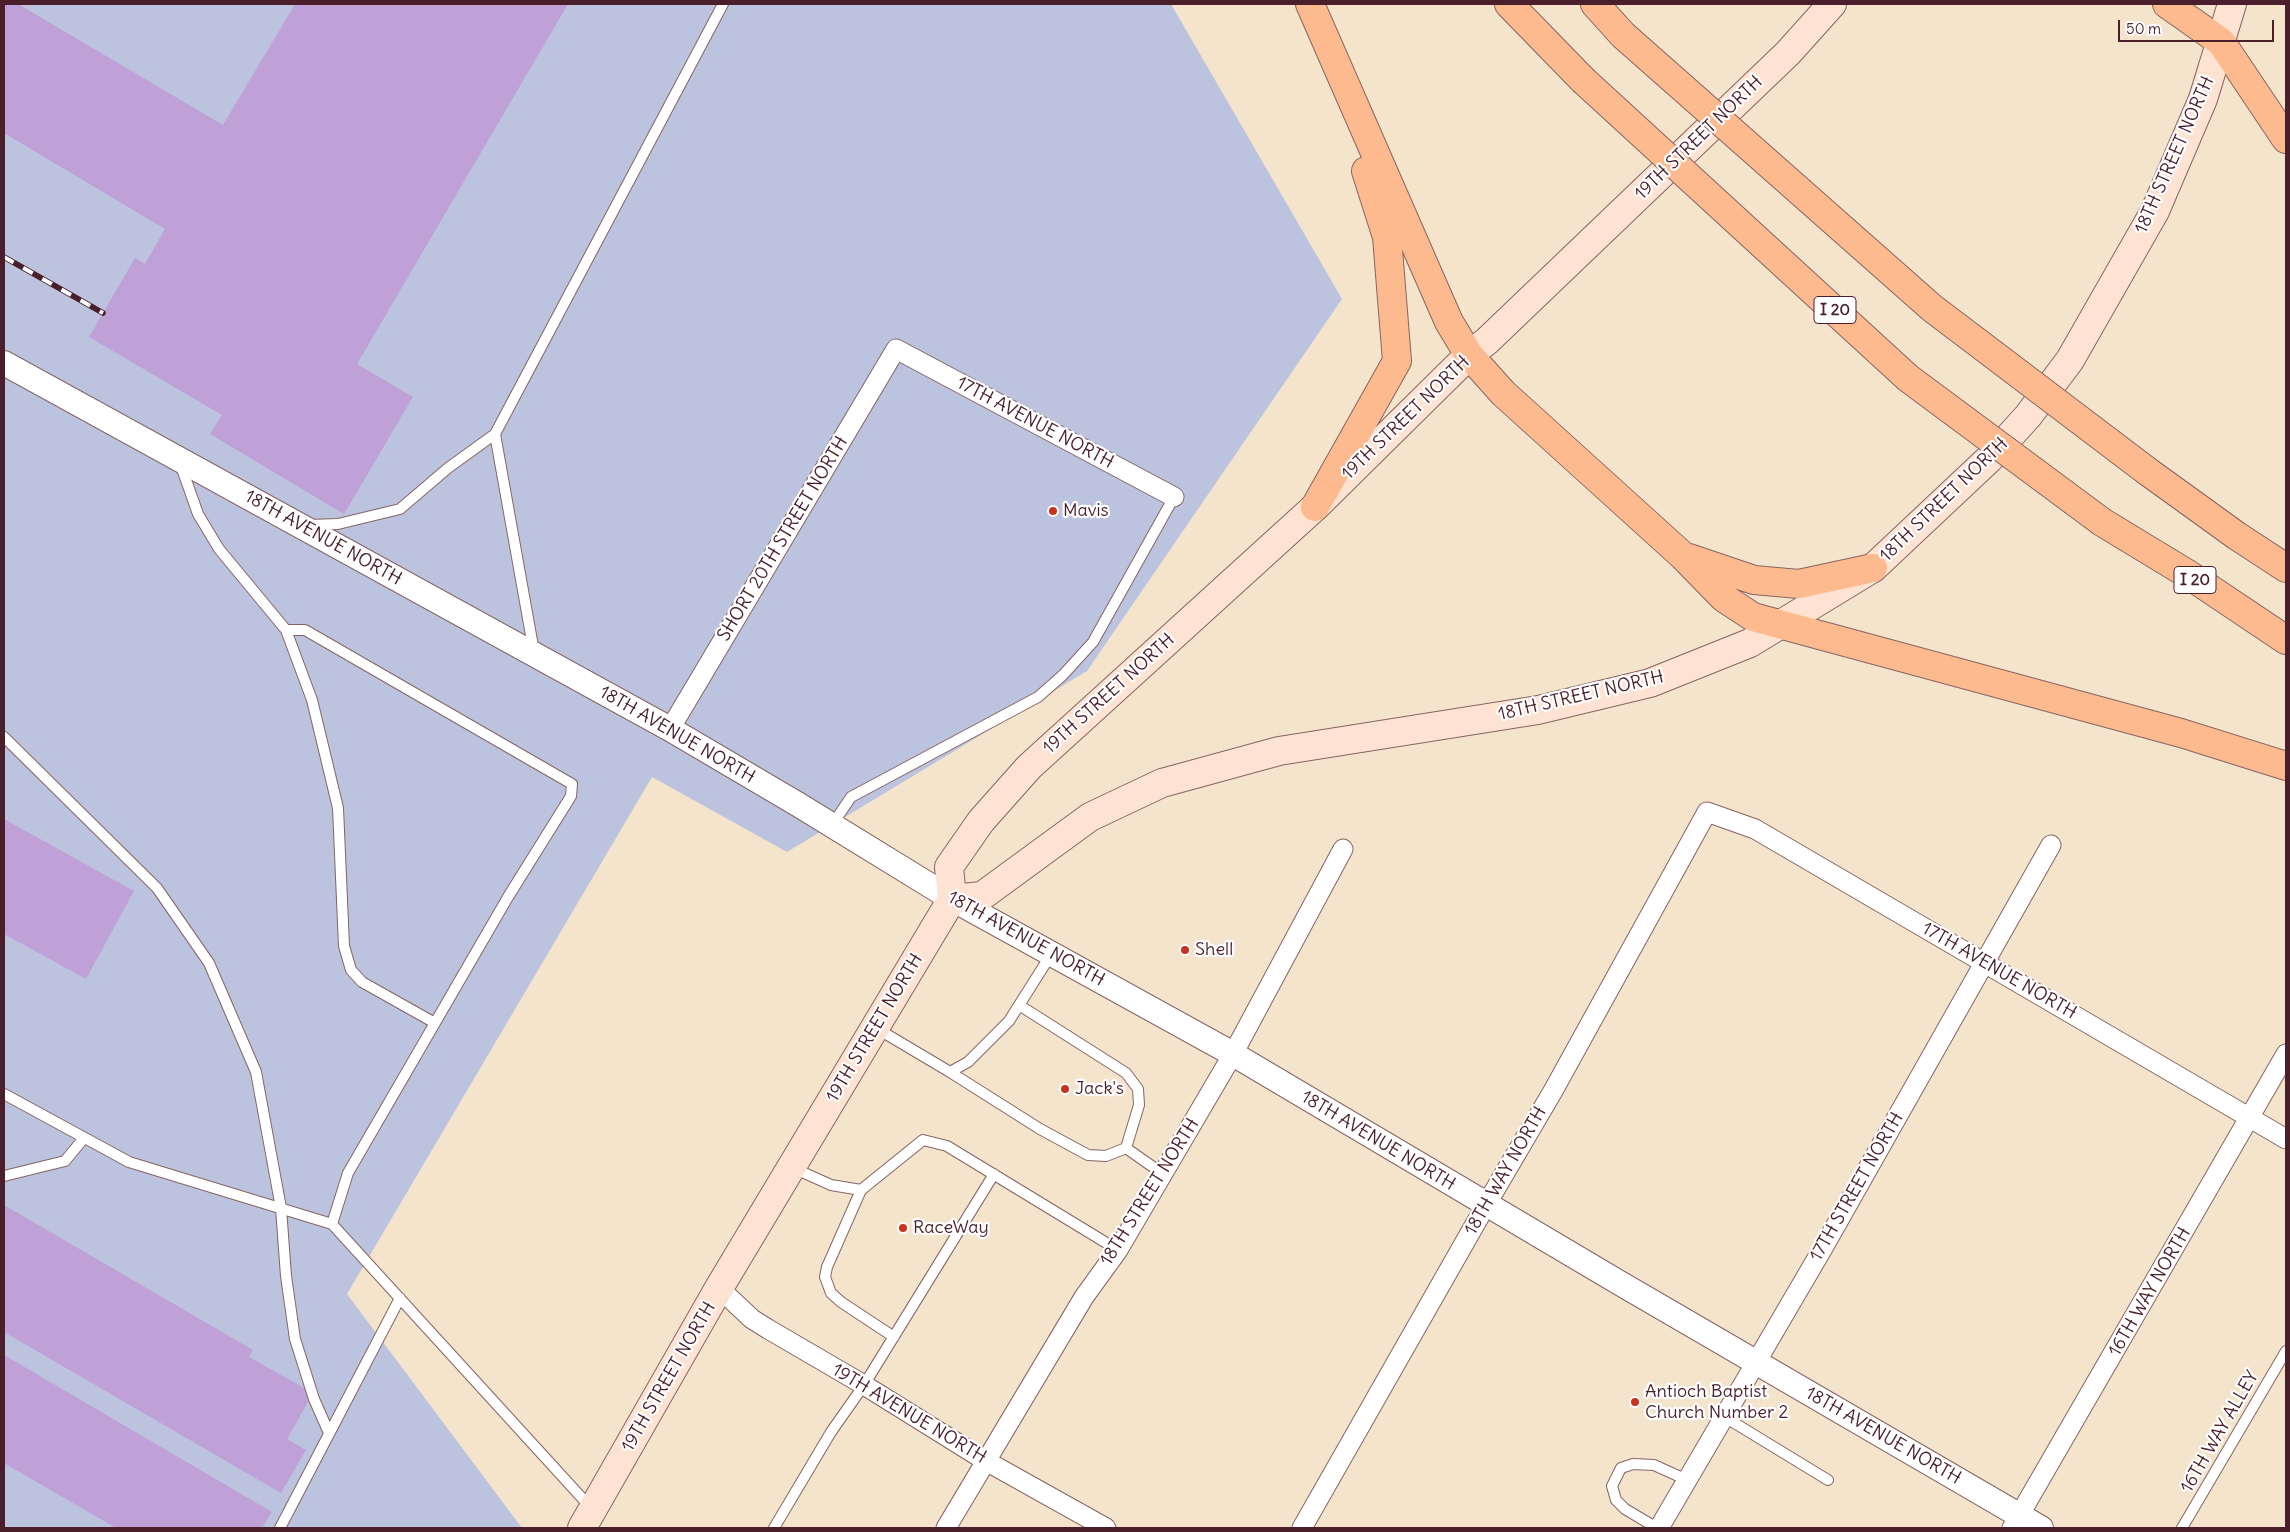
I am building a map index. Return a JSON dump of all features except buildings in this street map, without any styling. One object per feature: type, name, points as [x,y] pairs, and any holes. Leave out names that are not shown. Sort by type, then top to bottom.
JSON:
[{"type":"highway","name":"I 20","points":[[1509,4],[1582,80],[1908,378],[2102,522],[2186,573],[2286,640]]},
{"type":"highway","points":[[1595,4],[1623,35],[1932,308],[2147,471],[2237,536],[2286,568]]},
{"type":"highway","points":[[2167,4],[2221,42],[2286,139]]},
{"type":"highway","points":[[1315,14],[1449,322],[1469,355],[1503,393],[1683,556],[1724,598],[1753,617],[2181,733],[2286,766]]},
{"type":"highway","points":[[1315,14],[1387,237],[1398,361],[1315,507]]},
{"type":"highway","points":[[1683,556],[1754,580],[1799,584],[1873,568]]},
{"type":"main road","name":"19TH STREET NORTH","points":[[587,1519],[719,1288],[952,899],[949,867],[981,821],[1029,767],[1315,507],[1469,355],[1487,341],[1788,53],[1832,4]]},
{"type":"main road","name":"18TH STREET NORTH","points":[[952,899],[982,896],[1090,817],[1162,783],[1279,751],[1538,710],[1650,683],[1750,643],[1873,568],[1989,459],[2028,416],[2070,360],[2155,211],[2203,99],[2232,4]]},
{"type":"street","name":"17TH AVENUE NORTH","points":[[896,349],[1174,497]]},
{"type":"street","name":"SHORT 20TH STREET NORTH","points":[[670,729],[896,349]]},
{"type":"street","name":"18TH AVENUE NORTH","points":[[4,363],[670,729],[952,899],[1233,1054],[1755,1362],[2016,1522],[2042,1528]]},
{"type":"street","name":"17TH AVENUE NORTH","points":[[1707,812],[1755,829],[2286,1139]]},
{"type":"street","name":"18TH WAY NORTH","points":[[1302,1528],[1553,1091],[1707,812]]},
{"type":"street","name":"17TH STREET NORTH","points":[[1658,1528],[1823,1248],[2052,845]]},
{"type":"street","name":"18TH STREET NORTH","points":[[946,1528],[1084,1297],[1118,1250],[1163,1174],[1233,1054],[1343,849]]},
{"type":"street","name":"16TH WAY NORTH","points":[[2016,1522],[2286,1054]]},
{"type":"street","name":"19TH AVENUE NORTH","points":[[719,1288],[752,1320],[864,1385],[986,1461],[1106,1528]]},
{"type":"lane","points":[[299,525],[338,524],[400,509],[448,468],[495,434],[724,4]]},
{"type":"lane","points":[[495,434],[535,655]]},
{"type":"lane","points":[[179,460],[198,514],[219,549],[286,630],[312,700],[338,808],[344,946],[351,970],[362,982],[435,1023]]},
{"type":"lane","points":[[832,825],[851,797],[1038,697],[1063,675],[1093,642],[1174,497]]},
{"type":"lane","points":[[286,630],[305,630],[572,784],[571,796],[508,896],[348,1173],[332,1224]]},
{"type":"lane","points":[[4,736],[157,888],[209,962],[256,1072],[281,1208],[286,1276],[295,1338],[314,1399],[329,1433]]},
{"type":"lane","points":[[950,1072],[968,1062],[1009,1021],[1052,953]]},
{"type":"lane","points":[[1019,1005],[1126,1073],[1138,1089],[1139,1105],[1126,1148]]},
{"type":"lane","points":[[875,1028],[950,1072],[1040,1129],[1088,1155],[1106,1156],[1126,1148]]},
{"type":"lane","points":[[4,1094],[129,1162],[332,1224],[400,1298],[587,1519]]},
{"type":"lane","points":[[4,1176],[65,1161],[84,1138]]},
{"type":"lane","points":[[894,1337],[841,1302],[831,1293],[825,1277],[827,1267],[861,1190],[923,1140],[947,1146],[1118,1250]]},
{"type":"lane","points":[[1126,1148],[1163,1174]]},
{"type":"lane","points":[[792,1168],[831,1185],[861,1190]]},
{"type":"lane","points":[[774,1528],[831,1432],[864,1385],[994,1174]]},
{"type":"lane","points":[[280,1528],[400,1298]]},
{"type":"lane","name":"16TH WAY ALLEY","points":[[2182,1528],[2286,1351]]},
{"type":"lane","points":[[1723,1416],[1828,1480]]},
{"type":"lane","points":[[1658,1528],[1625,1509],[1616,1500],[1612,1486],[1621,1468],[1633,1464],[1654,1465],[1687,1480]]},
{"type":"shaded area","points":[[4,4],[1171,4],[1342,299],[1087,671],[787,852],[652,777],[347,1294],[522,1528],[4,1528]]},
{"type":"railway","points":[[4,257],[103,313]]},
{"type":"place","name":"Mavis","points":[[1053,511]]},
{"type":"place","name":"Shell","points":[[1185,950]]},
{"type":"place","name":"Jack's","points":[[1065,1089]]},
{"type":"place","name":"RaceWay","points":[[903,1228]]},
{"type":"place","name":"Antioch Baptist Church Number 2","points":[[1635,1402]]}]
